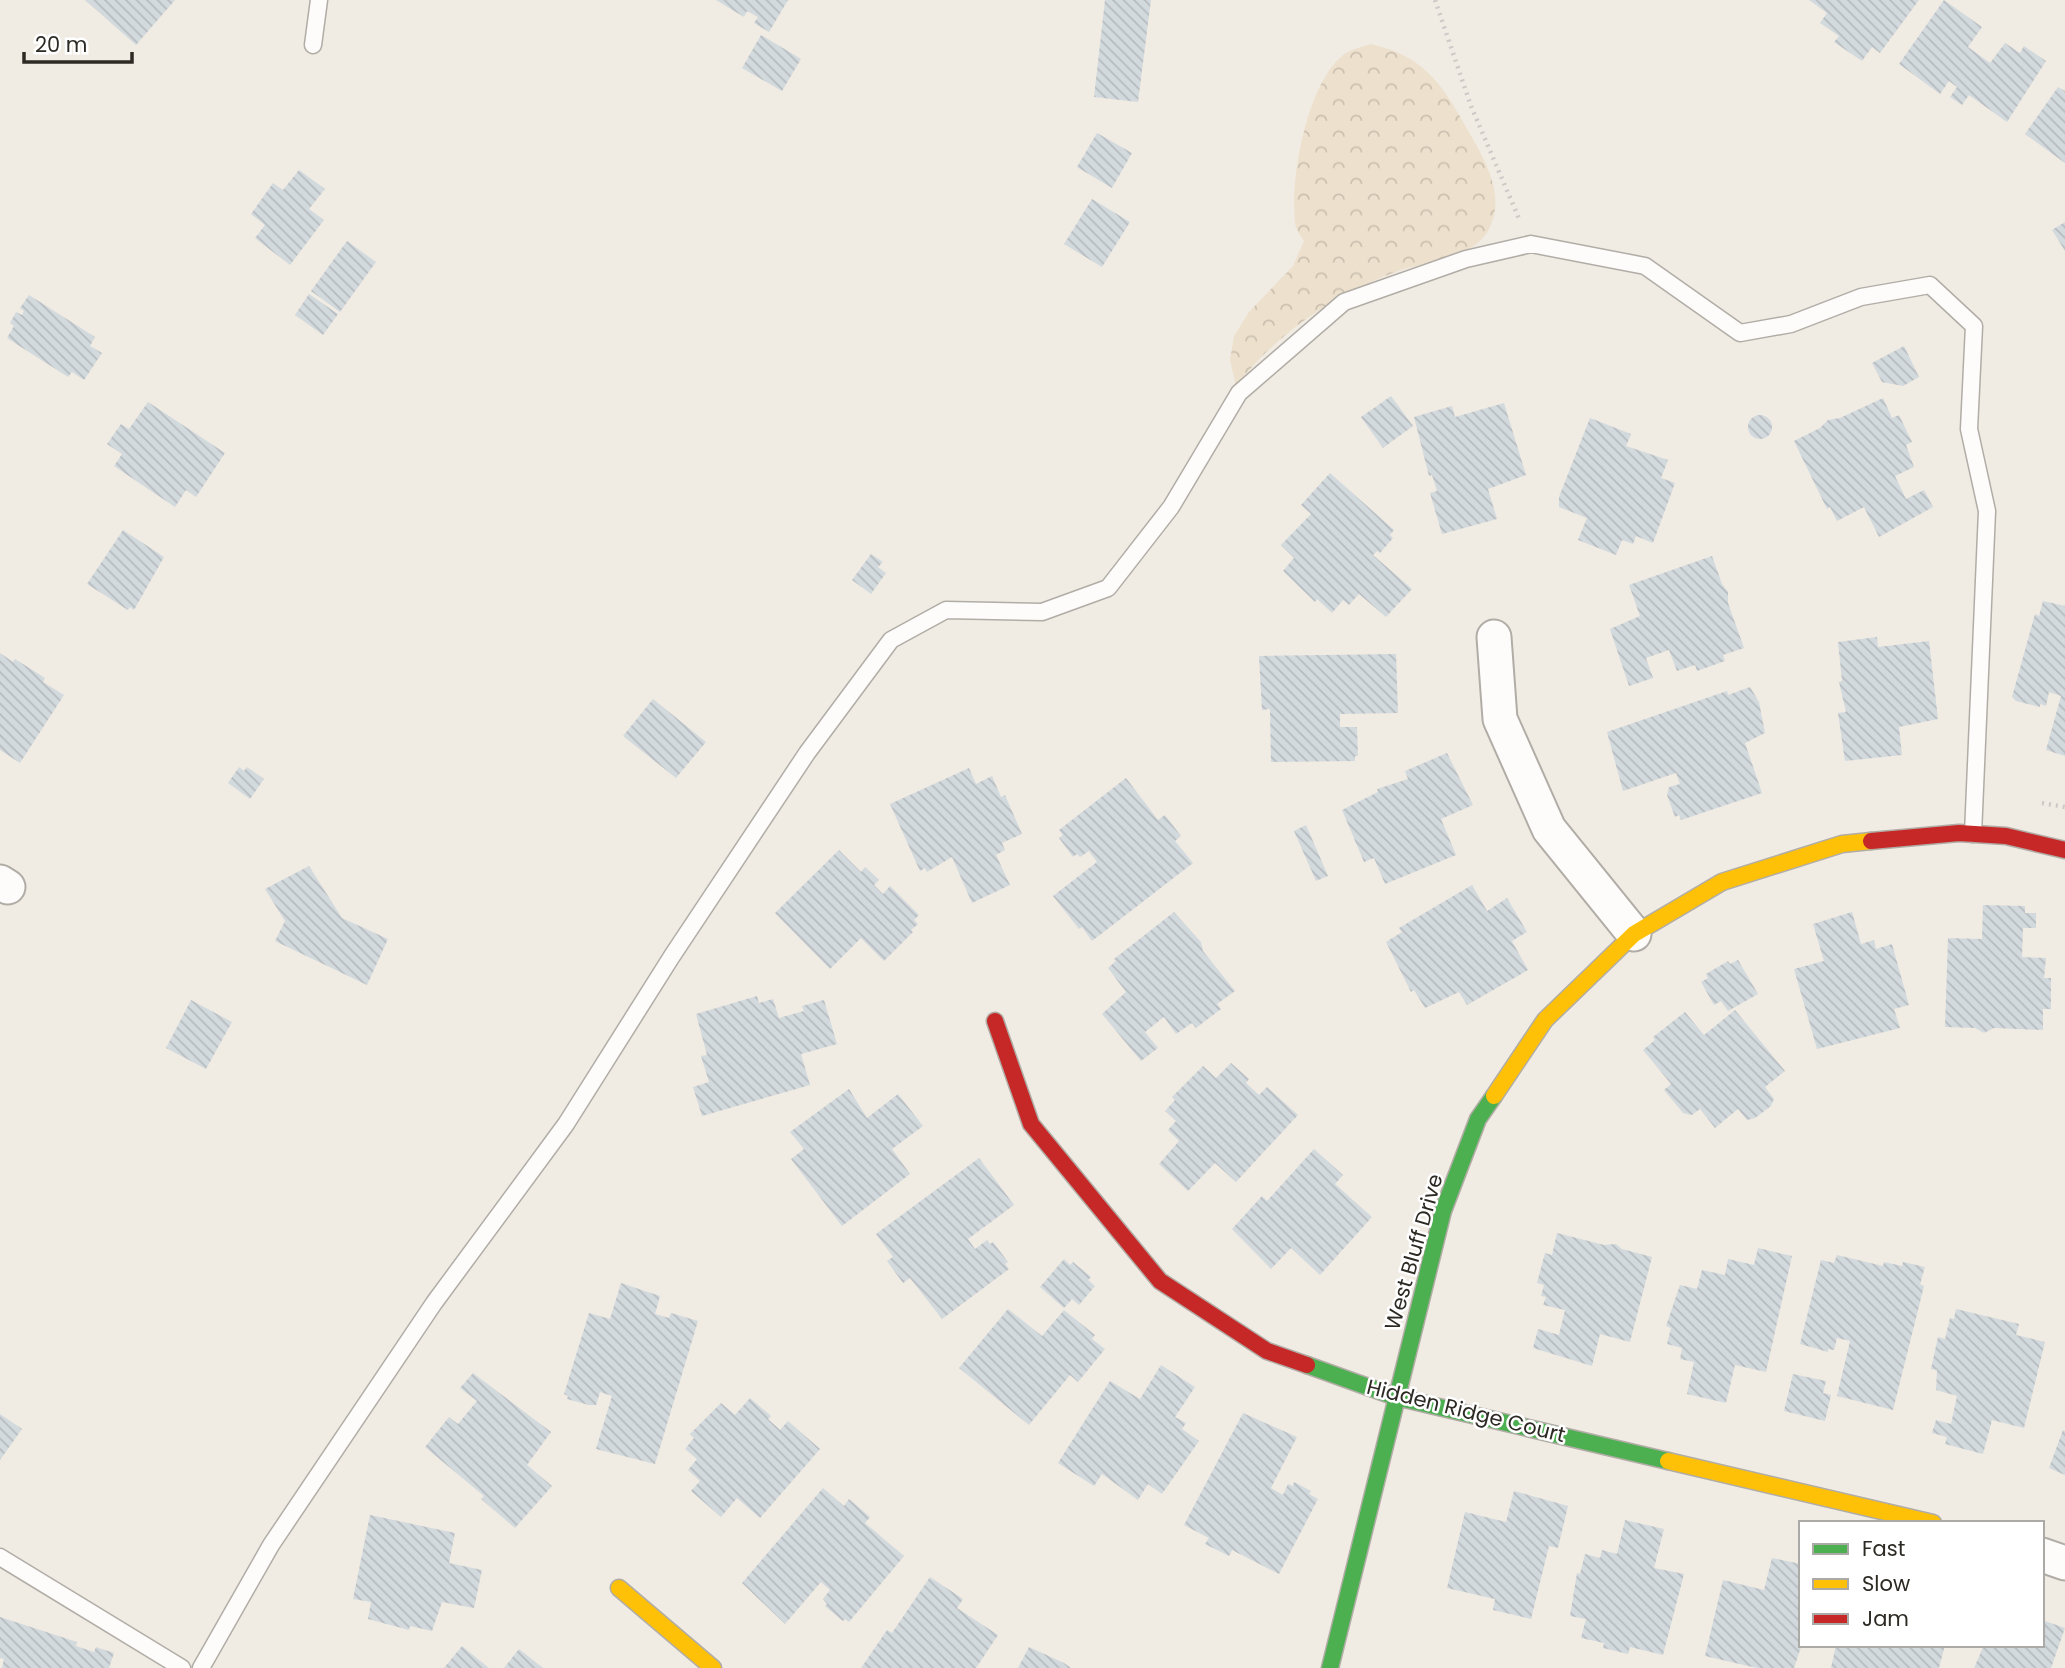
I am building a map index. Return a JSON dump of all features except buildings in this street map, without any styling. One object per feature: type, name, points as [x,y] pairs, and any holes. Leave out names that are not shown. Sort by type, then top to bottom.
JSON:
[{"type":"street","points":[[1494,637],[1500,719],[1549,829],[1634,934]]},
{"type":"street","name":"West Bluff Drive","points":[[1330,1668],[1443,1211],[1478,1119],[1545,1020],[1634,934],[1722,882],[1842,844],[1959,833],[2006,836],[2065,850]]},
{"type":"street","name":"Hidden Ridge Court","points":[[995,1021],[1031,1124],[1160,1281],[1267,1350],[1396,1397],[1924,1521]]},
{"type":"street","points":[[2044,1556],[2065,1563]]},
{"type":"street","points":[[619,1588],[713,1668]]},
{"type":"lane","points":[[313,45],[319,0]]},
{"type":"lane","points":[[201,1668],[271,1545],[426,1314],[566,1124],[672,956],[800,764],[891,640],[946,610],[1042,612],[1108,588],[1171,506],[1239,393],[1344,302],[1466,259],[1531,244],[1645,266],[1740,333],[1791,324],[1861,297],[1930,285],[1974,326],[1969,429],[1987,511],[1973,834]]},
{"type":"lane","points":[[0,1557],[181,1668]]},
{"type":"path","points":[[1435,0],[1471,106],[1507,195],[1531,244]]},
{"type":"green space","points":[[1371,44],[1404,56],[1429,73],[1457,111],[1491,177],[1495,204],[1488,231],[1470,249],[1386,276],[1335,300],[1294,328],[1246,373],[1236,386],[1230,360],[1234,336],[1249,312],[1293,266],[1304,241],[1295,224],[1294,203],[1298,158],[1310,110],[1329,71],[1341,57]]},
{"type":"traffic: fast","points":[[1330,1668],[1443,1211],[1478,1119],[1494,1096]]},
{"type":"traffic: fast","points":[[1307,1365],[1396,1397],[1668,1461]]},
{"type":"traffic: slow","points":[[1494,1096],[1545,1020],[1634,934],[1722,882],[1842,844],[1871,841]]},
{"type":"traffic: slow","points":[[1668,1461],[1924,1521]]},
{"type":"traffic: slow","points":[[619,1588],[713,1668]]},
{"type":"traffic: jam","points":[[1871,841],[1959,833],[2006,836],[2065,850]]},
{"type":"traffic: jam","points":[[995,1021],[1031,1124],[1160,1281],[1267,1351],[1307,1365]]}]
